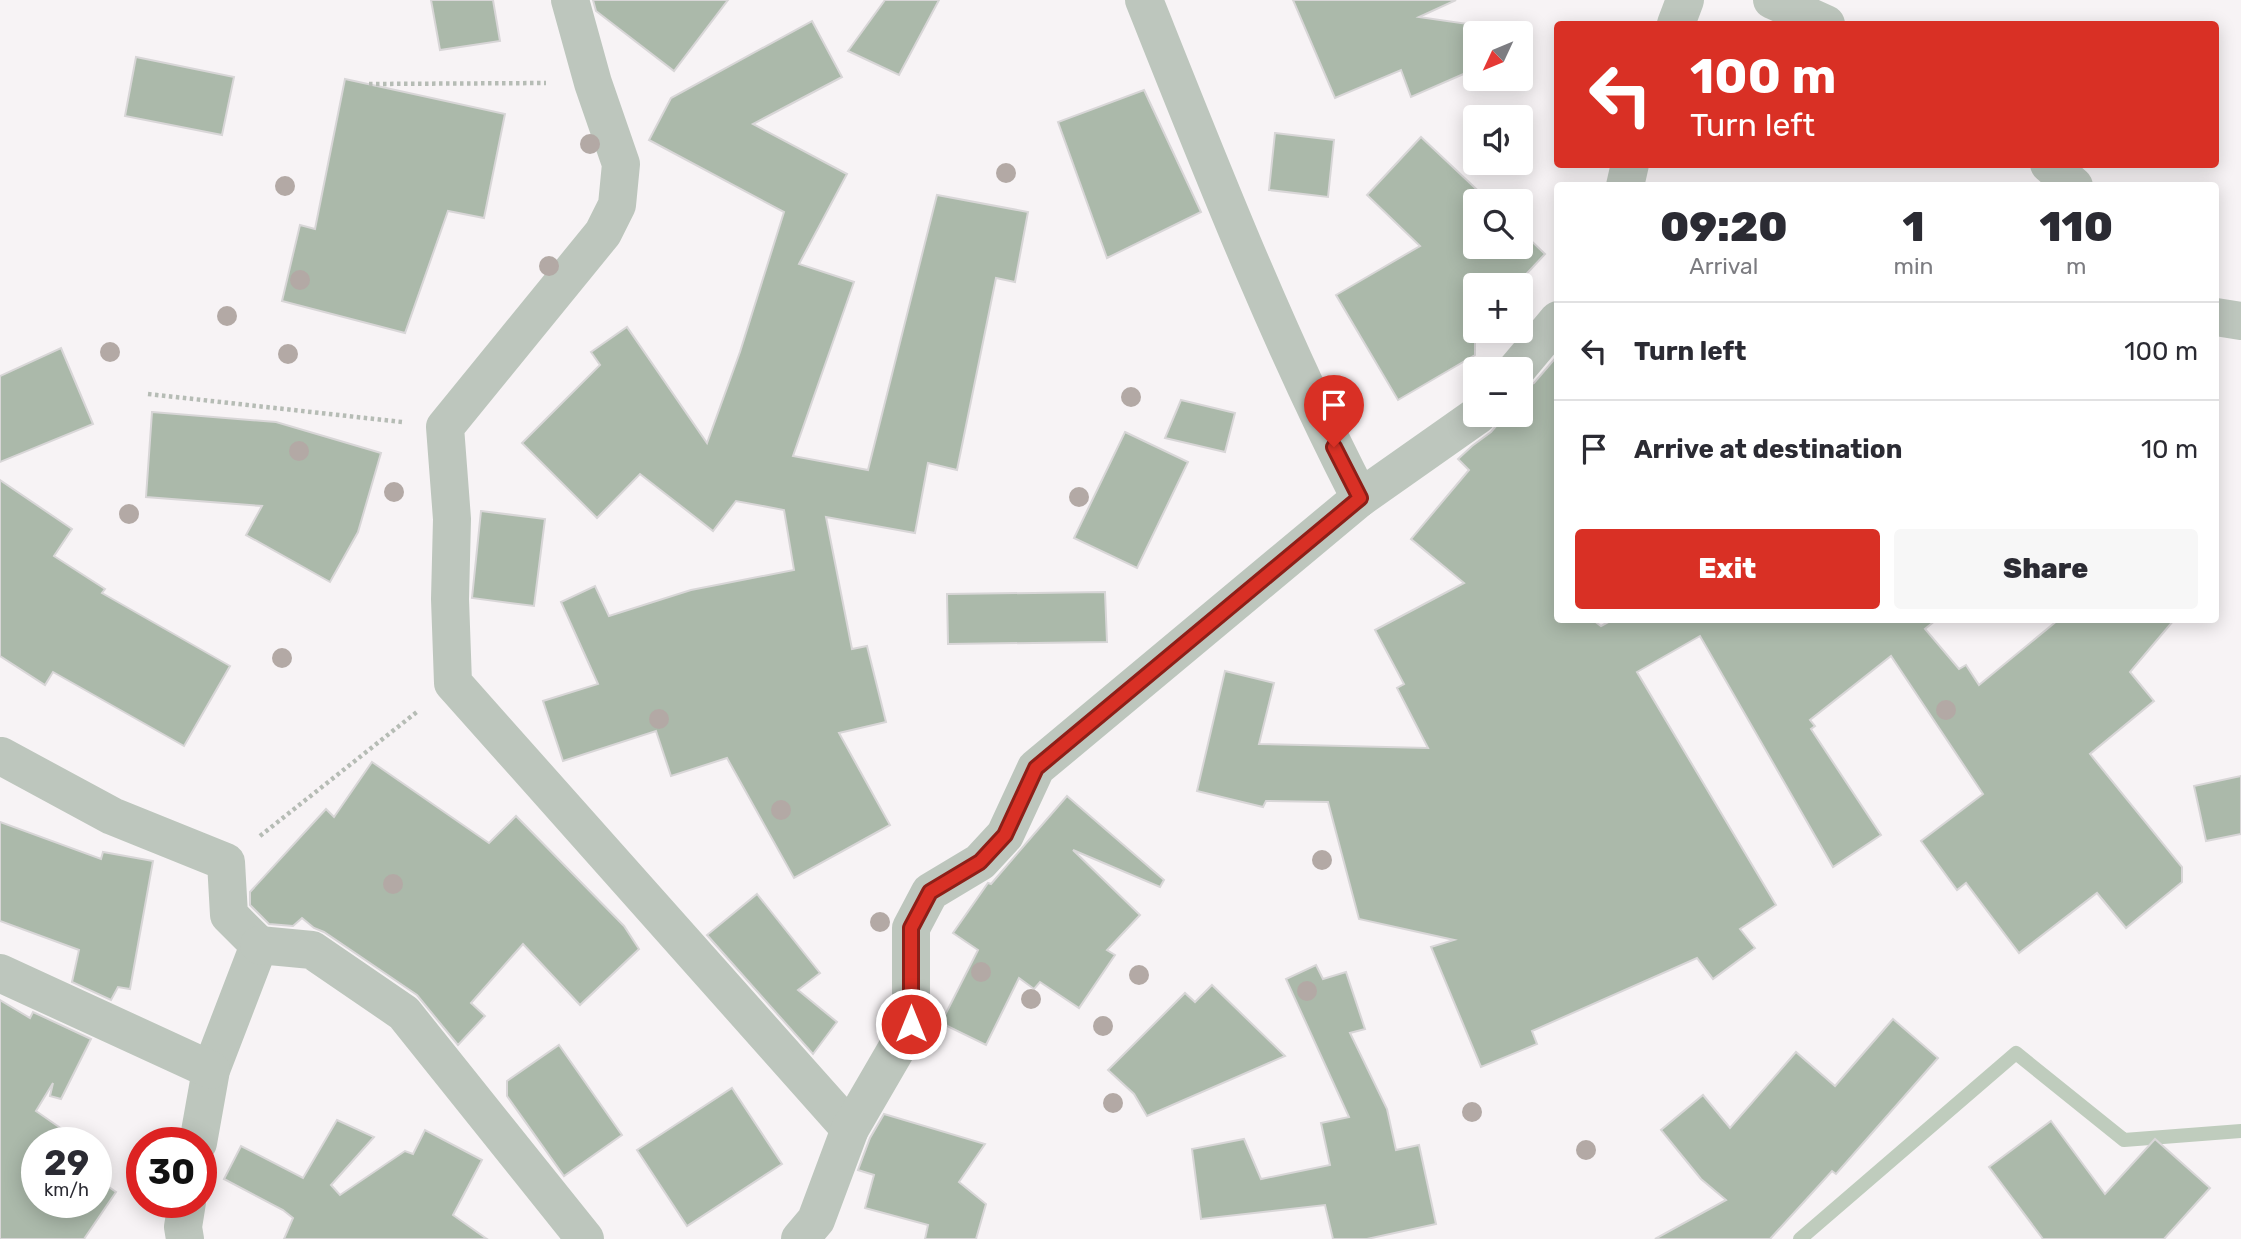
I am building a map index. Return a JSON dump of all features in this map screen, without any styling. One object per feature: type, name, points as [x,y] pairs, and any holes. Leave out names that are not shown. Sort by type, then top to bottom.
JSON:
[{"type":"street","points":[[570,0],[593,83],[621,164],[617,205],[603,233],[445,427],[452,519],[450,599],[453,682],[850,1129]]},
{"type":"street","points":[[1144,0],[1270,307],[1360,498]]},
{"type":"street","points":[[1677,21],[1685,0]]},
{"type":"street","points":[[1772,0],[1819,21]]},
{"type":"street","points":[[2054,168],[2069,182]]},
{"type":"street","points":[[2219,317],[2241,321]]},
{"type":"street","points":[[1527,357],[1554,325]]},
{"type":"street","points":[[800,1239],[816,1220],[850,1129],[911,1024],[911,928],[930,892],[980,862],[1005,835],[1036,768],[1360,498],[1463,426]]},
{"type":"street","points":[[1,756],[112,816],[226,862],[229,915],[259,945],[313,950],[404,1013],[585,1239]]},
{"type":"street","points":[[201,1127],[211,1070],[259,945]]},
{"type":"street","points":[[0,973],[211,1070]]},
{"type":"street","points":[[184,1218],[183,1227],[186,1239]]},
{"type":"path","points":[[369,84],[593,83]]},
{"type":"path","points":[[148,394],[445,427]]},
{"type":"path","points":[[226,862],[453,682]]},
{"type":"building","points":[[431,0],[493,0],[500,41],[440,50]]},
{"type":"building","points":[[593,0],[728,0],[674,71],[596,11]]},
{"type":"building","points":[[885,0],[939,0],[899,75],[848,51]]},
{"type":"building","points":[[1293,0],[1456,0],[1419,17],[1463,23],[1463,74],[1411,97],[1401,70],[1335,98]]},
{"type":"building","points":[[812,21],[842,77],[753,124],[847,174],[799,264],[854,282],[793,456],[868,470],[937,195],[1028,212],[1015,282],[996,278],[957,470],[928,463],[915,533],[826,517],[852,649],[867,646],[886,722],[839,733],[890,825],[794,878],[727,758],[671,776],[656,731],[563,761],[543,701],[598,684],[561,602],[595,586],[609,616],[691,590],[794,570],[784,510],[736,501],[713,531],[640,474],[597,518],[522,443],[600,365],[591,352],[627,327],[707,443],[740,352],[784,212],[649,140],[671,98]]},
{"type":"building","points":[[136,57],[234,77],[222,135],[125,116]]},
{"type":"building","points":[[345,79],[505,114],[484,218],[448,211],[405,333],[282,301],[300,225],[315,229]]},
{"type":"building","points":[[1144,90],[1201,212],[1107,258],[1058,122]]},
{"type":"building","points":[[1275,133],[1334,140],[1328,197],[1269,190]]},
{"type":"building","points":[[1421,137],[1476,189],[1463,189],[1463,259],[1533,259],[1533,242],[1545,254],[1527,273],[1463,273],[1463,343],[1475,343],[1475,355],[1463,357],[1463,362],[1398,400],[1336,295],[1420,246],[1367,195]]},
{"type":"building","points":[[61,348],[93,424],[0,462],[0,376]]},
{"type":"building","points":[[1554,360],[1554,623],[1597,623],[1601,626],[1606,623],[1932,623],[1925,629],[1959,669],[1966,665],[1979,685],[2054,623],[2171,623],[2130,672],[2154,701],[2090,754],[2182,867],[2182,882],[2126,928],[2097,893],[2019,953],[1966,883],[1957,890],[1921,841],[1983,794],[1891,656],[1810,720],[1815,726],[1811,729],[1881,835],[1833,867],[1700,636],[1637,672],[1776,905],[1740,929],[1755,948],[1713,979],[1697,958],[1532,1031],[1537,1044],[1481,1067],[1431,947],[1454,940],[1359,919],[1328,802],[1266,801],[1263,807],[1197,791],[1225,671],[1274,683],[1259,744],[1428,748],[1397,688],[1404,684],[1375,630],[1464,583],[1411,539],[1469,470],[1458,459],[1472,446],[1495,427],[1533,427],[1533,384]]},
{"type":"building","points":[[1181,400],[1235,413],[1225,452],[1165,438]]},
{"type":"building","points":[[152,412],[276,422],[381,453],[358,532],[330,582],[246,535],[262,506],[146,497]]},
{"type":"building","points":[[1125,432],[1188,462],[1137,568],[1074,538]]},
{"type":"building","points":[[0,480],[72,529],[54,556],[105,589],[102,593],[230,666],[184,746],[53,672],[45,685],[0,656]]},
{"type":"building","points":[[481,511],[545,519],[534,606],[472,598]]},
{"type":"building","points":[[1105,592],[1107,642],[948,644],[947,594]]},
{"type":"building","points":[[372,762],[489,843],[516,816],[624,926],[639,949],[580,1005],[523,944],[471,1003],[485,1016],[458,1045],[417,995],[324,932],[302,918],[293,926],[269,924],[250,905],[250,892],[326,809],[334,817]]},
{"type":"building","points":[[2241,776],[2241,834],[2206,841],[2194,786]]},
{"type":"building","points":[[1067,796],[1164,880],[1160,887],[1073,850],[1140,915],[1107,950],[1115,955],[1079,1008],[1040,982],[1034,989],[1019,978],[986,1045],[941,1023],[978,950],[953,933],[988,883],[991,884]]},
{"type":"building","points":[[0,822],[101,859],[103,852],[153,861],[130,989],[118,987],[111,1000],[72,982],[79,950],[0,921]]},
{"type":"building","points":[[757,894],[820,973],[798,990],[837,1022],[813,1054],[707,935]]},
{"type":"building","points":[[1316,965],[1323,979],[1346,972],[1365,1029],[1350,1033],[1387,1109],[1396,1150],[1419,1145],[1436,1224],[1367,1239],[1333,1239],[1325,1205],[1201,1219],[1192,1149],[1244,1139],[1261,1179],[1330,1165],[1321,1123],[1349,1117],[1286,979]]},
{"type":"building","points":[[1212,985],[1285,1056],[1147,1116],[1134,1094],[1108,1070],[1185,993],[1195,1002]]},
{"type":"building","points":[[0,1000],[30,1018],[33,1012],[91,1039],[61,1099],[50,1096],[53,1083],[36,1111],[59,1127],[21,1127],[21,1218],[98,1218],[84,1239],[0,1239]]},
{"type":"building","points":[[1893,1019],[1938,1058],[1836,1174],[1832,1171],[1770,1239],[1655,1239],[1726,1200],[1701,1179],[1661,1130],[1703,1095],[1730,1128],[1796,1052],[1835,1086]]},
{"type":"building","points":[[559,1045],[622,1135],[564,1176],[507,1096],[507,1081]]},
{"type":"building","points":[[732,1088],[782,1164],[687,1226],[637,1150]]},
{"type":"building","points":[[884,1114],[985,1144],[959,1182],[986,1204],[976,1239],[925,1239],[928,1225],[865,1208],[874,1175],[858,1170],[870,1138]]},
{"type":"building","points":[[337,1120],[374,1137],[331,1185],[340,1195],[405,1151],[413,1154],[425,1130],[482,1160],[453,1215],[487,1239],[284,1239],[293,1218],[224,1179],[241,1146],[303,1178]]},
{"type":"building","points":[[2051,1121],[2105,1194],[2155,1139],[2210,1188],[2164,1239],[2043,1239],[1989,1167]]},
{"type":"waterway","points":[[1800,1239],[2016,1053],[2124,1140],[2241,1131]]},
{"type":"route","points":[[911,1024],[911,928],[930,892],[980,862],[1005,835],[1036,768],[1360,498],[1334,447]]}]
